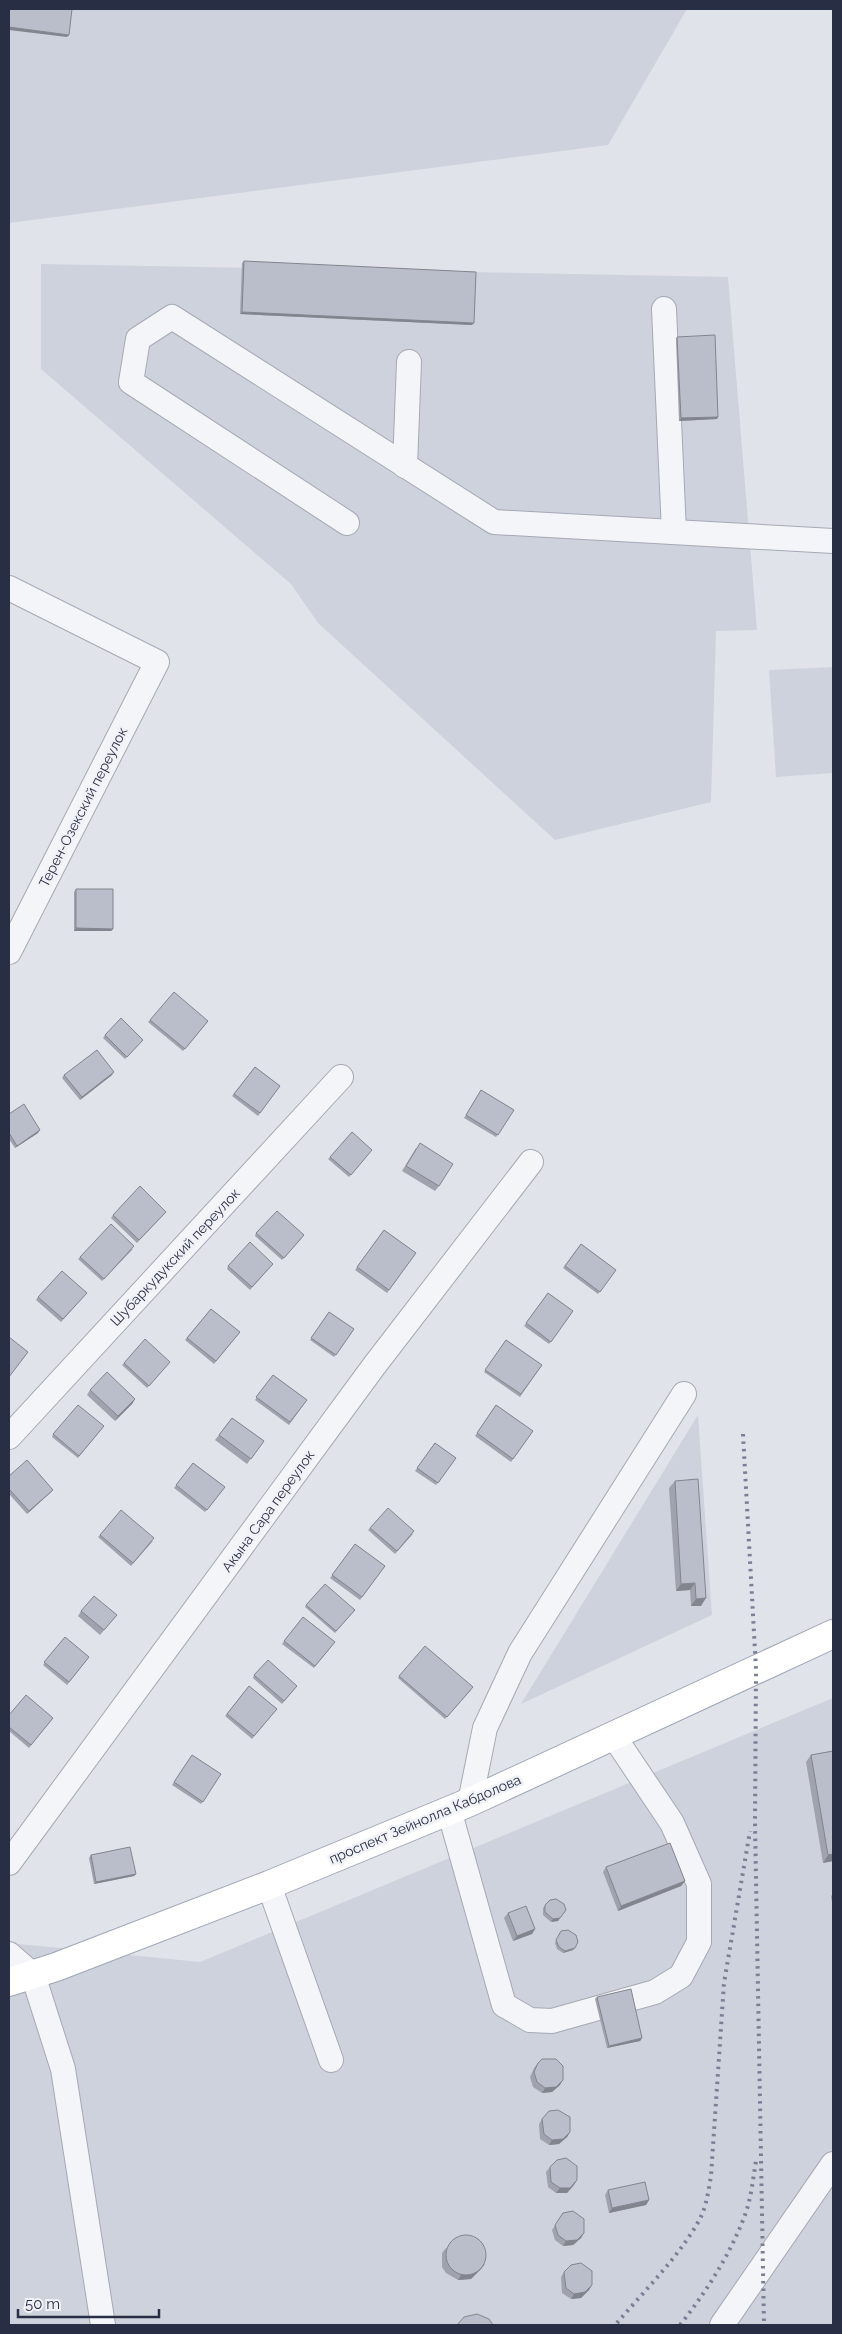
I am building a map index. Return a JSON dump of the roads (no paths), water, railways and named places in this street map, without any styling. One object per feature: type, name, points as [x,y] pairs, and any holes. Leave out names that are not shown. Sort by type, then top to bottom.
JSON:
[{"type":"main road","name":"проспект Зейнолла Кабдолова","points":[[21,1978],[269,1885],[460,1806],[833,1634]]},
{"type":"street","points":[[664,309],[674,532]]},
{"type":"street","points":[[347,522],[131,382],[138,339],[172,317],[494,522],[833,541]]},
{"type":"street","points":[[405,466],[409,362]]},
{"type":"street","name":"Терен-Озекский переулок","points":[[9,588],[157,662],[9,952]]},
{"type":"street","name":"Шубаркудукский переулок","points":[[9,1437],[341,1077]]},
{"type":"street","name":"Акына Сара переулок","points":[[9,1863],[368,1374],[531,1162]]},
{"type":"street","points":[[613,1735],[672,1823],[699,1884],[699,1942],[682,1976],[655,1992],[552,2021],[530,2020],[504,2005],[460,1806],[485,1728],[520,1653],[684,1394]]},
{"type":"street","points":[[269,1885],[331,2060]]},
{"type":"street","points":[[9,1954],[63,2069],[103,2325]]},
{"type":"street","points":[[722,2325],[833,2164]]},
{"type":"railway","points":[[743,1434],[756,1669],[755,1823],[764,2325]]},
{"type":"railway","points":[[617,2323],[679,2250],[703,2213],[711,2176],[724,1983],[750,1831]]},
{"type":"railway","points":[[680,2325],[717,2273],[739,2230],[749,2202],[756,2161]]}]
